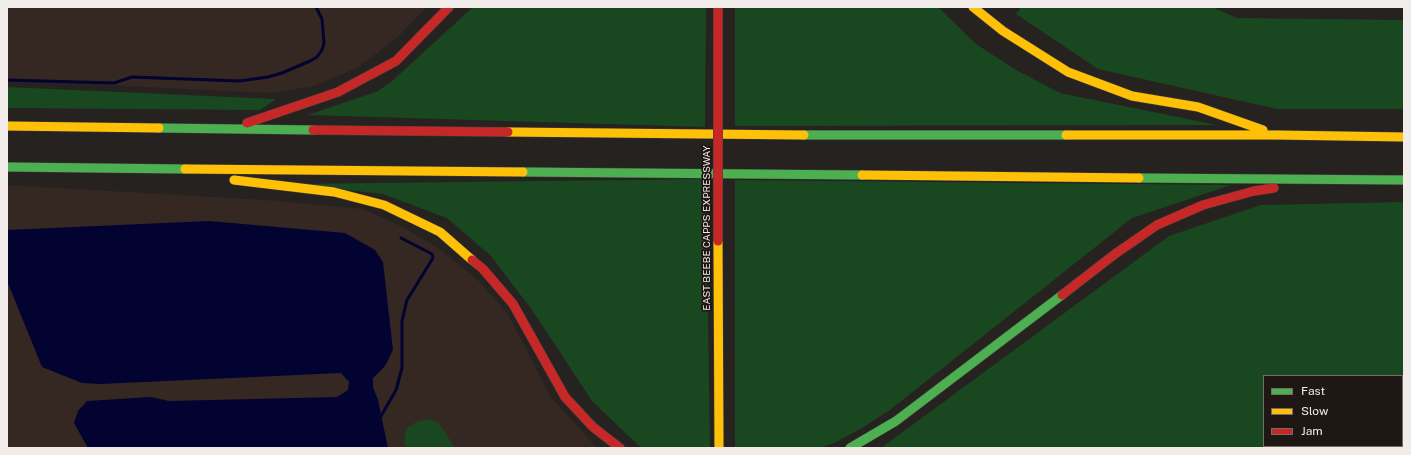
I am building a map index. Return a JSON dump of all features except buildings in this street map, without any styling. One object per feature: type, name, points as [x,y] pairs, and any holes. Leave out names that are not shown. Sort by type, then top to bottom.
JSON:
[{"type":"main road","points":[[232,128],[338,92],[396,61],[449,7]]},
{"type":"main road","name":"EAST BEEBE CAPPS EXPRESSWAY","points":[[718,7],[718,448]]},
{"type":"main road","points":[[973,7],[1003,32],[1068,72],[1132,96],[1198,107],[1277,135]]},
{"type":"main road","points":[[7,126],[715,135],[1277,135],[1404,137]]},
{"type":"main road","points":[[7,167],[1404,180]]},
{"type":"main road","points":[[128,168],[334,192],[384,205],[440,232],[483,269],[513,304],[565,397],[593,427],[620,448]]},
{"type":"main road","points":[[850,448],[896,421],[987,353],[1108,259],[1157,225],[1203,205],[1254,191],[1325,179]]},
{"type":"shaded area","points":[[7,7],[427,7],[397,38],[357,68],[314,86],[269,93],[7,80]]},
{"type":"shaded area","points":[[7,185],[265,200],[363,209],[403,227],[442,251],[477,279],[508,314],[550,396],[597,448],[7,448]]},
{"type":"shaded area","points":[[209,221],[345,233],[375,250],[383,262],[393,350],[385,366],[373,378],[373,387],[378,400],[388,448],[88,448],[74,423],[78,411],[87,401],[151,397],[169,401],[337,397],[348,390],[349,382],[341,373],[100,384],[82,383],[42,367],[7,281],[7,230]]},
{"type":"green space","points":[[473,7],[706,7],[705,127],[308,115],[378,91],[391,82]]},
{"type":"green space","points":[[735,7],[938,7],[976,44],[1016,70],[1060,93],[1217,125],[735,126]]},
{"type":"green space","points":[[1021,7],[1212,7],[1237,18],[1404,20],[1404,109],[1277,109],[1098,69],[1016,14]]},
{"type":"green space","points":[[7,87],[276,99],[260,110],[7,108]]},
{"type":"green space","points":[[706,179],[710,448],[643,448],[639,446],[592,401],[532,310],[491,256],[447,218],[383,194],[294,184]]},
{"type":"green space","points":[[735,180],[1231,185],[1132,218],[890,410],[862,428],[834,443],[819,448],[735,448]]},
{"type":"green space","points":[[1404,202],[1404,448],[881,448],[1169,236],[1261,205]]},
{"type":"green space","points":[[428,419],[439,423],[455,448],[407,448],[404,443],[406,429],[416,422]]},
{"type":"waterway","points":[[7,80],[114,83],[132,77],[239,81],[268,77],[282,73],[310,61],[317,57],[322,50],[324,43],[322,19],[316,7]]},
{"type":"waterway","points":[[381,416],[396,390],[402,368],[402,321],[407,300],[433,258],[432,254],[401,238]]},
{"type":"traffic: fast","points":[[159,128],[313,130]]},
{"type":"traffic: fast","points":[[804,135],[1066,135]]},
{"type":"traffic: fast","points":[[7,167],[185,169]]},
{"type":"traffic: fast","points":[[523,172],[862,175]]},
{"type":"traffic: fast","points":[[1139,178],[1404,180]]},
{"type":"traffic: fast","points":[[850,448],[896,421],[1062,295]]},
{"type":"traffic: slow","points":[[973,7],[1003,31],[1068,72],[1132,96],[1198,107],[1263,130]]},
{"type":"traffic: slow","points":[[7,126],[159,128]]},
{"type":"traffic: slow","points":[[508,132],[804,135]]},
{"type":"traffic: slow","points":[[1066,135],[1277,135],[1404,137]]},
{"type":"traffic: slow","points":[[185,169],[523,172]]},
{"type":"traffic: slow","points":[[862,175],[1139,178]]},
{"type":"traffic: slow","points":[[234,180],[334,192],[384,205],[440,232],[472,260]]},
{"type":"traffic: slow","points":[[718,241],[719,448]]},
{"type":"traffic: jam","points":[[247,123],[338,92],[396,61],[449,7]]},
{"type":"traffic: jam","points":[[718,7],[718,65]]},
{"type":"traffic: jam","points":[[718,65],[718,241]]},
{"type":"traffic: jam","points":[[313,130],[508,132]]},
{"type":"traffic: jam","points":[[1062,295],[1115,254],[1157,225],[1203,205],[1254,191],[1274,188]]},
{"type":"traffic: jam","points":[[472,260],[483,269],[513,304],[565,397],[593,427],[620,448]]}]
